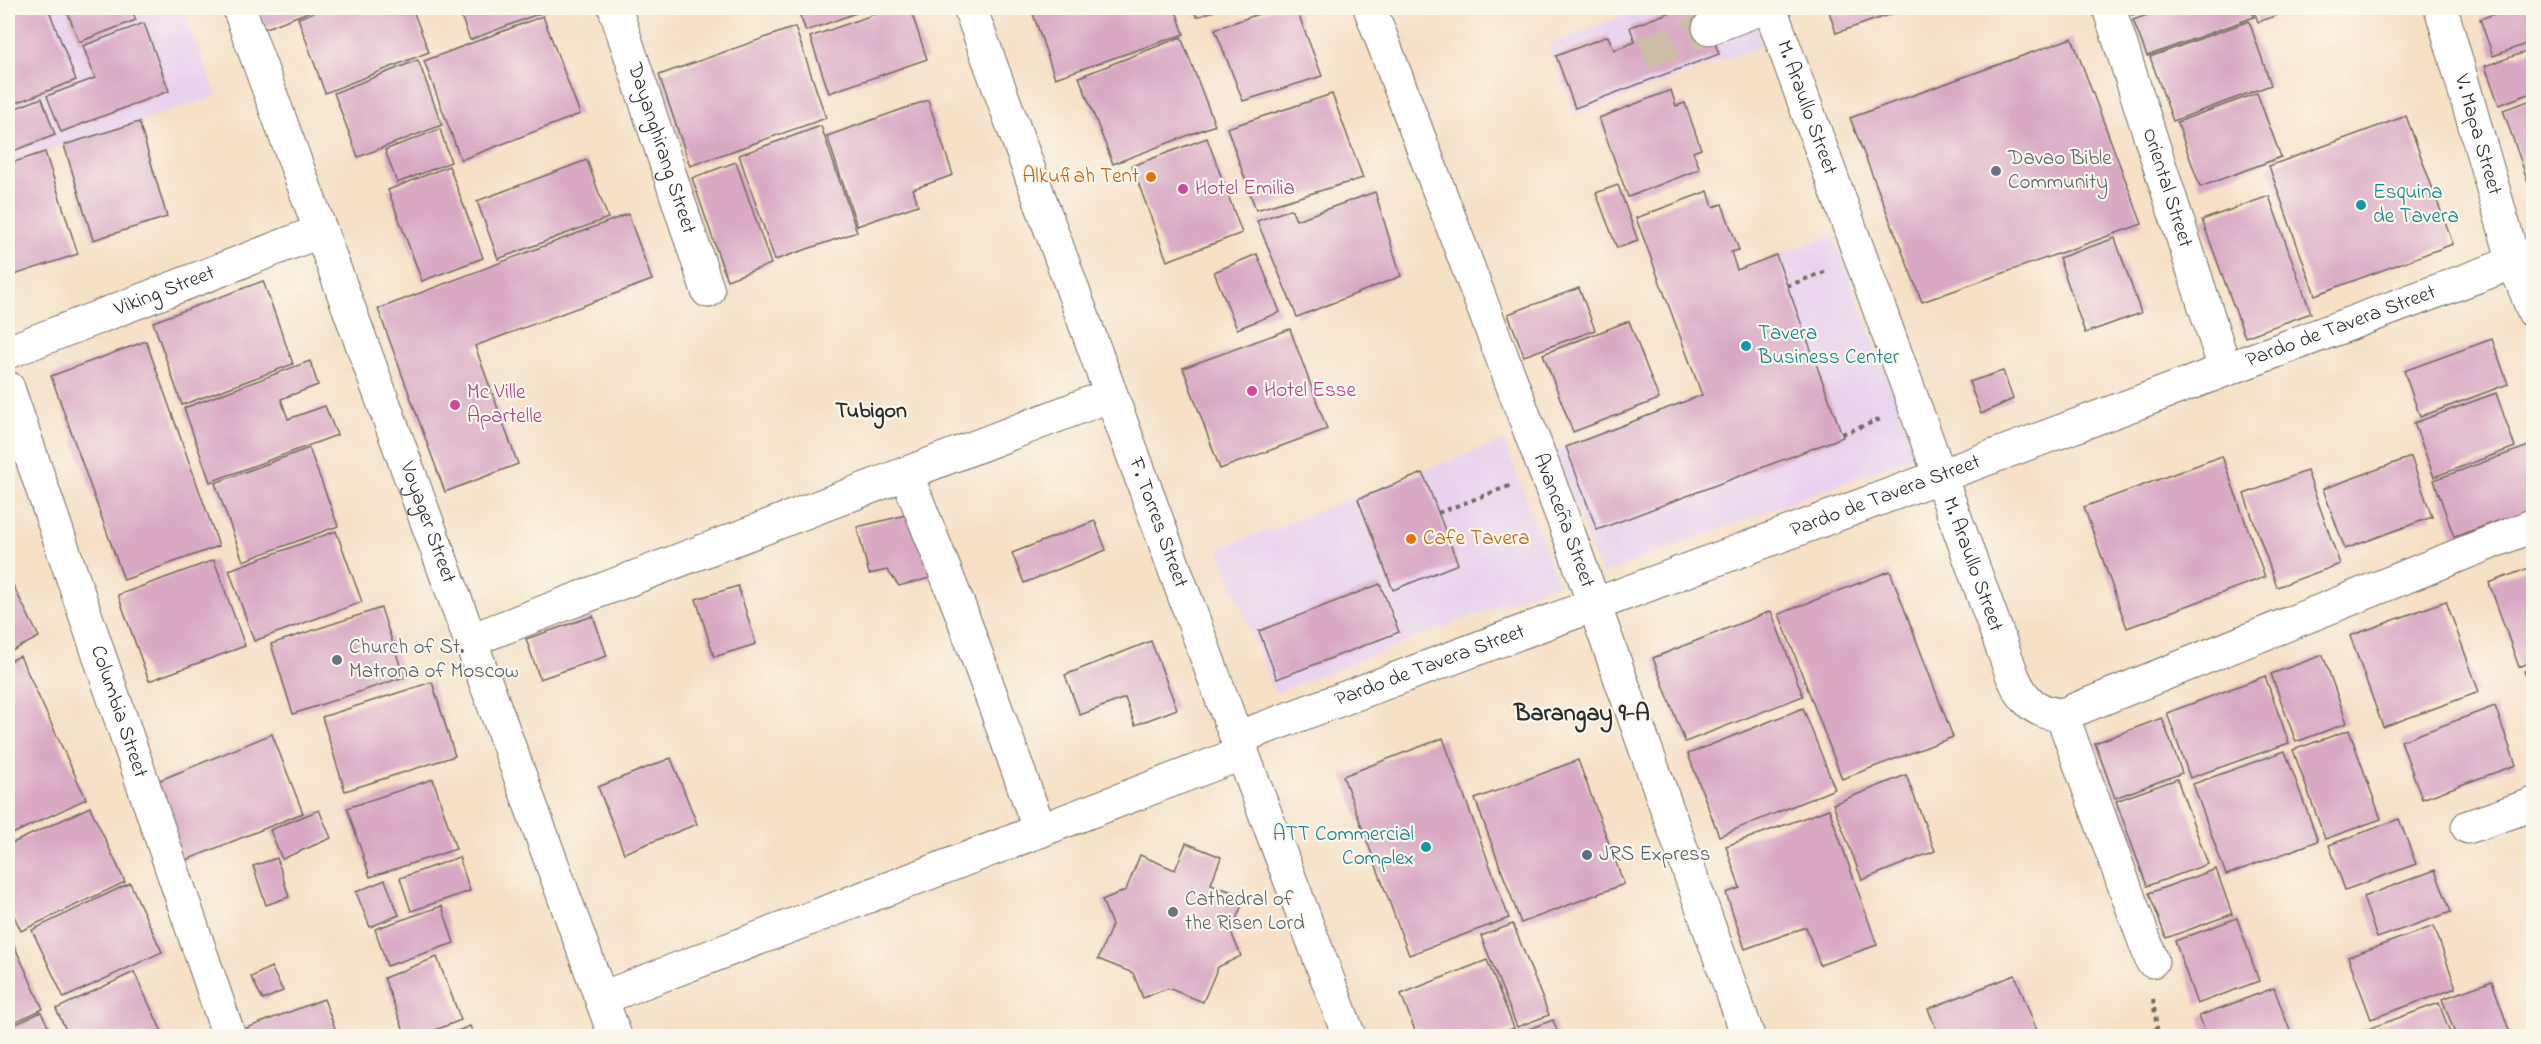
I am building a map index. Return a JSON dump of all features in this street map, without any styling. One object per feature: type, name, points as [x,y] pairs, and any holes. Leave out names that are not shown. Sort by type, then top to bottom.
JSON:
[{"type":"street","name":"Voyager Street","points":[[239,8],[615,1036]]},
{"type":"street","name":"Dayanghirang Street","points":[[615,8],[708,291]]},
{"type":"street","name":"F. Torres Street","points":[[970,8],[1240,746],[1349,1036]]},
{"type":"street","name":"Avanceña Street","points":[[1370,8],[1594,605],[1748,1036]]},
{"type":"street","points":[[1709,28],[1762,8]]},
{"type":"street","name":"M. Araullo Street","points":[[1770,8],[2018,690],[2036,708],[2050,714],[2061,715]]},
{"type":"street","name":"Oriental Street","points":[[2109,8],[2225,369]]},
{"type":"street","name":"V. Mapa Street","points":[[2441,8],[2524,259],[2534,312]]},
{"type":"street","name":"Viking Street","points":[[8,352],[321,231]]},
{"type":"street","name":"Pardo de Tavera Street","points":[[602,998],[1040,831],[1240,746],[1594,605],[2524,259]]},
{"type":"street","name":"Columbia Street","points":[[8,388],[229,1036]]},
{"type":"street","points":[[471,640],[1111,395]]},
{"type":"street","points":[[906,473],[960,609],[1040,831]]},
{"type":"street","points":[[2152,961],[2061,715],[2534,525]]},
{"type":"street","points":[[2468,827],[2534,804]]},
{"type":"path","points":[[1438,513],[1545,473]]},
{"type":"shaded area","points":[[8,8],[183,8],[217,96],[8,164]]},
{"type":"shaded area","points":[[1644,8],[1749,8],[1763,45],[1575,116],[1548,44]]},
{"type":"shaded area","points":[[1833,234],[1916,455],[1601,574],[1555,451],[1701,395],[1665,297]]},
{"type":"shaded area","points":[[1504,440],[1558,583],[1274,693],[1219,549]]},
{"type":"building","points":[[8,8],[48,8],[76,80],[8,106]]},
{"type":"building","points":[[66,8],[131,8],[136,20],[79,42]]},
{"type":"building","points":[[256,8],[318,8],[264,29]]},
{"type":"building","points":[[326,8],[412,8],[429,52],[325,93],[298,18]]},
{"type":"building","points":[[458,8],[550,8],[551,9],[470,40]]},
{"type":"building","points":[[797,8],[870,8],[806,31]]},
{"type":"building","points":[[892,8],[910,8],[927,59],[829,93],[810,37]]},
{"type":"building","points":[[1031,8],[1175,8],[1184,34],[1055,78]]},
{"type":"building","points":[[1193,8],[1222,8],[1197,17]]},
{"type":"building","points":[[1276,8],[1296,8],[1322,76],[1243,101],[1215,29]]},
{"type":"building","points":[[1682,8],[1702,8],[1719,54],[1575,108],[1556,56],[1608,36],[1614,50],[1635,42],[1630,27]]},
{"type":"building","points":[[1828,8],[1909,8],[1836,33]]},
{"type":"building","points":[[2129,8],[2152,8],[2132,15]]},
{"type":"building","points":[[2167,8],[2251,8],[2254,17],[2147,56],[2133,20]]},
{"type":"building","points":[[2253,8],[2296,8],[2258,22]]},
{"type":"building","points":[[2511,8],[2534,8],[2534,41],[2493,56],[2480,19]]},
{"type":"building","points":[[543,16],[580,114],[461,160],[424,61]]},
{"type":"building","points":[[2249,21],[2271,85],[2173,121],[2150,57]]},
{"type":"building","points":[[144,23],[169,91],[61,132],[47,96],[95,78],[83,46]]},
{"type":"building","points":[[795,27],[826,118],[690,166],[659,75]]},
{"type":"building","points":[[1181,37],[1215,125],[1113,164],[1079,77]]},
{"type":"building","name":"Davao Bible Community","points":[[2072,38],[2142,224],[1922,302],[1850,118]]},
{"type":"building","points":[[2534,49],[2534,92],[2499,105],[2485,66]]},
{"type":"building","points":[[418,60],[442,125],[358,157],[334,93]]},
{"type":"building","points":[[1671,90],[1676,106],[1685,103],[1701,149],[1693,152],[1700,169],[1628,197],[1599,118]]},
{"type":"building","points":[[2257,93],[2281,157],[2200,187],[2177,122]]},
{"type":"building","points":[[1332,94],[1363,178],[1256,210],[1227,128]]},
{"type":"building","points":[[42,98],[55,135],[8,153],[8,111]]},
{"type":"building","points":[[2534,99],[2534,196],[2533,196],[2503,110]]},
{"type":"building","points":[[928,100],[953,175],[913,189],[918,205],[857,226],[827,136]]},
{"type":"building","name":"Esquina de Tavera","points":[[2406,116],[2453,244],[2315,295],[2269,166]]},
{"type":"building","points":[[139,122],[167,217],[93,240],[64,145]]},
{"type":"building","points":[[821,126],[857,232],[775,260],[739,155]]},
{"type":"building","points":[[440,129],[451,162],[397,183],[385,150]]},
{"type":"building","name":"Hotel Emilia","points":[[1207,138],[1242,233],[1167,261],[1132,166]]},
{"type":"building","points":[[45,152],[78,254],[8,277],[8,164]]},
{"type":"building","points":[[587,160],[608,218],[498,259],[477,201]]},
{"type":"building","points":[[736,162],[771,264],[727,280],[692,178]]},
{"type":"building","points":[[449,166],[483,258],[422,281],[388,190]]},
{"type":"building","points":[[1618,185],[1638,241],[1617,248],[1596,193]]},
{"type":"building","name":"Tavera Business Center","points":[[1708,191],[1713,207],[1722,204],[1739,250],[1731,252],[1737,270],[1776,255],[1843,437],[1597,530],[1566,447],[1702,395],[1636,218]]},
{"type":"building","points":[[1375,192],[1401,276],[1297,317],[1257,221],[1291,209],[1296,220]]},
{"type":"building","points":[[2269,196],[2311,313],[2245,337],[2202,220]]},
{"type":"building","name":"Mc Ville Apartelle","points":[[628,214],[652,280],[475,346],[518,464],[445,492],[378,309]]},
{"type":"building","points":[[2115,238],[2141,313],[2085,333],[2059,258]]},
{"type":"building","points":[[1257,254],[1280,312],[1237,329],[1214,272]]},
{"type":"building","points":[[263,281],[293,364],[182,405],[153,322]]},
{"type":"building","points":[[1579,288],[1595,330],[1524,356],[1508,314]]},
{"type":"building","points":[[1629,321],[1659,399],[1573,432],[1543,354]]},
{"type":"building","name":"Hotel Esse","points":[[1290,329],[1327,429],[1220,469],[1183,368]]},
{"type":"building","points":[[2492,339],[2508,384],[2420,417],[2404,371]]},
{"type":"building","points":[[146,341],[219,546],[124,580],[51,376]]},
{"type":"building","points":[[310,361],[318,385],[281,399],[288,419],[325,406],[337,435],[210,482],[184,408]]},
{"type":"building","points":[[2003,371],[2013,399],[1981,414],[1969,382]]},
{"type":"building","points":[[2496,393],[2515,447],[2434,477],[2414,423]]},
{"type":"building","points":[[2534,444],[2534,508],[2454,537],[2434,480]]},
{"type":"building","points":[[309,448],[338,526],[243,561],[215,483]]},
{"type":"building","points":[[2222,456],[2265,577],[2127,628],[2084,507]]},
{"type":"building","points":[[2411,457],[2432,517],[2345,549],[2323,489]]},
{"type":"building","points":[[2307,471],[2340,564],[2277,587],[2244,494]]},
{"type":"building","name":"Cafe Tavera","points":[[1423,473],[1458,564],[1393,590],[1358,499]]},
{"type":"building","points":[[918,512],[934,577],[899,586],[887,570],[869,574],[857,527]]},
{"type":"building","points":[[1095,521],[1106,550],[1024,583],[1012,553]]},
{"type":"building","points":[[336,531],[362,602],[254,641],[229,570]]},
{"type":"building","points":[[214,560],[245,646],[149,681],[118,595]]},
{"type":"building","points":[[2534,566],[2534,661],[2519,667],[2489,583]]},
{"type":"building","points":[[1890,571],[1953,737],[1842,779],[1779,614]]},
{"type":"building","points":[[8,575],[39,637],[8,653]]},
{"type":"building","points":[[1380,584],[1399,632],[1277,679],[1259,631]]},
{"type":"building","points":[[738,586],[756,644],[714,657],[696,599]]},
{"type":"building","points":[[2446,601],[2479,692],[2383,727],[2350,636]]},
{"type":"building","name":"Church of St. Matrona of Moscow","points":[[381,608],[404,677],[293,714],[271,644]]},
{"type":"building","points":[[1771,611],[1803,696],[1685,742],[1653,658]]},
{"type":"building","points":[[593,616],[607,656],[540,679],[526,639]]},
{"type":"building","points":[[1151,641],[1177,709],[1135,725],[1125,698],[1080,715],[1065,675]]},
{"type":"building","points":[[2323,655],[2347,723],[2296,742],[2271,674]]},
{"type":"building","points":[[20,656],[86,799],[8,836],[8,662]]},
{"type":"building","points":[[2534,667],[2534,695],[2533,695],[2524,671]]},
{"type":"building","points":[[2265,676],[2289,743],[2190,778],[2167,713]]},
{"type":"building","points":[[432,682],[455,756],[345,791],[322,717]]},
{"type":"building","points":[[2495,706],[2516,765],[2422,799],[2401,741]]},
{"type":"building","points":[[1803,708],[1835,789],[1719,836],[1688,754]]},
{"type":"building","points":[[2162,718],[2182,773],[2115,798],[2095,743]]},
{"type":"building","points":[[2349,730],[2381,819],[2325,839],[2293,750]]},
{"type":"building","points":[[272,734],[303,813],[184,861],[153,783]]},
{"type":"building","name":"ATT Commercial Complex","points":[[1443,738],[1509,918],[1409,955],[1343,776]]},
{"type":"building","points":[[2285,751],[2318,841],[2226,875],[2193,784]]},
{"type":"building","points":[[671,758],[697,824],[624,853],[598,787]]},
{"type":"building","points":[[1578,760],[1624,884],[1521,923],[1475,799]]},
{"type":"building","points":[[1906,775],[1935,851],[1862,880],[1833,804]]},
{"type":"building","points":[[433,779],[456,849],[370,877],[347,808]]},
{"type":"building","points":[[2177,779],[2208,864],[2147,886],[2116,801]]},
{"type":"building","points":[[90,807],[125,882],[21,931],[8,903],[8,845]]},
{"type":"building","points":[[1829,809],[1877,945],[1820,965],[1806,927],[1745,949],[1726,893],[1740,888],[1726,846]]},
{"type":"building","points":[[319,810],[331,838],[282,859],[270,830]]},
{"type":"building","points":[[2399,819],[2416,864],[2345,890],[2329,845]]},
{"type":"building","name":"Cathedral of the Risen Lord","points":[[1186,843],[1221,857],[1211,884],[1245,897],[1231,932],[1241,956],[1218,967],[1203,1002],[1168,988],[1143,998],[1133,973],[1098,959],[1112,925],[1102,900],[1126,890],[1140,855],[1175,870]]},
{"type":"building","points":[[459,857],[470,891],[411,911],[400,878]]},
{"type":"building","points":[[277,858],[289,897],[266,905],[253,866]]},
{"type":"building","points":[[2216,869],[2232,914],[2166,938],[2149,893]]},
{"type":"building","points":[[2435,870],[2451,912],[2377,938],[2363,897]]},
{"type":"building","points":[[385,880],[399,915],[370,927],[356,892]]},
{"type":"building","points":[[130,883],[162,952],[64,998],[32,930]]},
{"type":"building","points":[[442,906],[454,943],[387,966],[375,929]]},
{"type":"building","points":[[2237,918],[2259,981],[2197,1004],[2175,941]]},
{"type":"building","points":[[1513,924],[1549,1015],[1517,1027],[1481,936]]},
{"type":"building","points":[[2434,926],[2456,988],[2371,1019],[2348,957]]},
{"type":"building","points":[[8,932],[43,1009],[8,1025]]},
{"type":"building","points":[[437,957],[461,1020],[420,1036],[406,1036],[384,978]]},
{"type":"building","points":[[1487,960],[1514,1028],[1493,1036],[1417,1036],[1401,994]]},
{"type":"building","points":[[271,967],[283,991],[263,1000],[251,977]]},
{"type":"building","points":[[134,972],[164,1036],[69,1036],[56,1009]]},
{"type":"building","points":[[2015,975],[2039,1036],[1939,1036],[1928,1009]]},
{"type":"building","points":[[2492,981],[2511,1036],[2456,1036],[2442,999]]},
{"type":"building","points":[[2274,988],[2292,1036],[2207,1036],[2199,1016]]},
{"type":"building","points":[[324,999],[338,1036],[247,1036],[244,1029]]},
{"type":"building","points":[[2439,1003],[2451,1036],[2362,1036],[2360,1032]]},
{"type":"building","points":[[41,1012],[53,1036],[8,1036],[8,1028]]},
{"type":"building","points":[[1553,1020],[1559,1036],[1510,1036]]},
{"type":"building","points":[[470,1026],[474,1036],[445,1036]]},
{"type":"tunnel","points":[[1643,53],[1709,28]]},
{"type":"place","name":"Davao Bible Community","points":[[1996,171]]},
{"type":"place","name":"Alkufiah Tent","points":[[1151,177]]},
{"type":"place","name":"Hotel Emilia","points":[[1183,189]]},
{"type":"place","name":"Esquina de Tavera","points":[[2361,205]]},
{"type":"place","name":"Tavera Business Center","points":[[1746,346]]},
{"type":"place","name":"Hotel Esse","points":[[1252,391]]},
{"type":"place","name":"Mc Ville Apartelle","points":[[455,405]]},
{"type":"place","name":"Cafe Tavera","points":[[1411,539]]},
{"type":"place","name":"Church of St. Matrona of Moscow","points":[[337,660]]},
{"type":"place","name":"ATT Commercial Complex","points":[[1426,847]]},
{"type":"place","name":"JRS Express","points":[[1587,855]]},
{"type":"place","name":"Cathedral of the Risen Lord","points":[[1173,912]]},
{"type":"district","name":"Tubigon","points":[[871,412]]},
{"type":"district","name":"Barangay 9-A","points":[[1582,714]]}]
